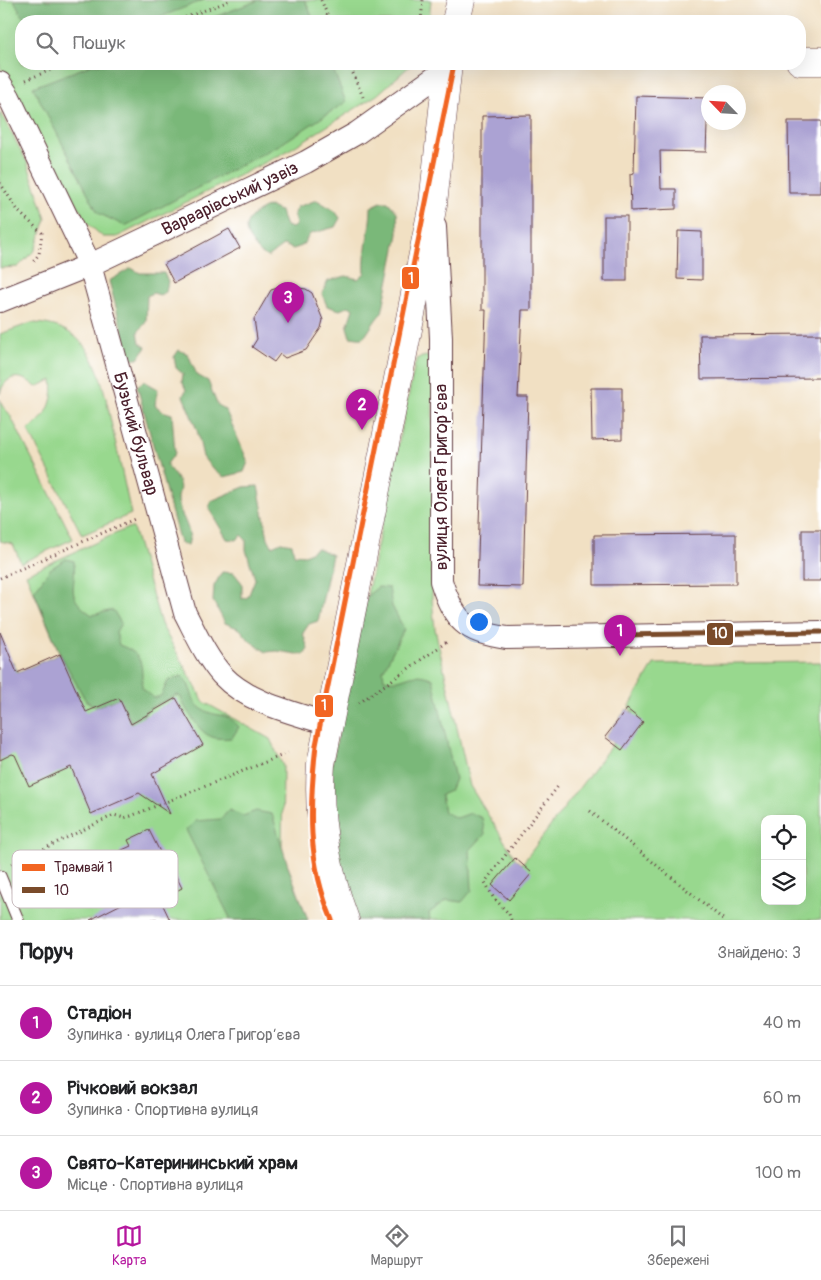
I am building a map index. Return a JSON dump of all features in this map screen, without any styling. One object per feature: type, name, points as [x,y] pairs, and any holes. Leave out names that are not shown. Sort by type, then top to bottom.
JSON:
[{"type":"street","points":[[458,15],[462,0]]},
{"type":"street","points":[[806,61],[821,61]]},
{"type":"street","name":"Варварівський узвіз","points":[[0,301],[90,265],[306,162],[357,133],[447,70]]},
{"type":"street","points":[[345,920],[333,886],[321,824],[321,764],[434,204],[452,70]]},
{"type":"street","name":"Бузький бульвар","points":[[10,83],[9,97],[90,265],[185,613],[208,657],[223,676],[238,689],[261,701],[329,724]]},
{"type":"street","name":"вулиця Олега Григорʼєва","points":[[434,204],[442,338],[441,581],[447,600],[467,627]]},
{"type":"street","points":[[467,627],[487,635],[507,638],[821,632]]},
{"type":"lane","points":[[0,876],[12,905]]},
{"type":"lane","points":[[13,908],[18,920]]},
{"type":"path","points":[[192,15],[232,0]]},
{"type":"path","points":[[322,0],[328,15]]},
{"type":"path","points":[[422,15],[424,0]]},
{"type":"path","points":[[10,83],[48,70]]},
{"type":"path","points":[[351,70],[363,97]]},
{"type":"path","points":[[0,183],[19,212],[42,233],[38,254],[31,266]]},
{"type":"path","points":[[0,578],[139,517]]},
{"type":"path","points":[[329,724],[467,627]]},
{"type":"path","points":[[40,850],[114,815],[124,818],[131,816],[288,753]]},
{"type":"path","points":[[511,920],[509,914],[493,897],[485,882],[559,785]]},
{"type":"path","points":[[590,811],[724,920]]},
{"type":"green space","points":[[0,0],[431,0],[430,15],[15,15],[15,70],[405,70],[377,95],[284,153],[117,237],[103,237],[88,224],[0,67]]},
{"type":"green space","points":[[14,0],[204,0],[165,15],[22,15]]},
{"type":"green space","points":[[259,0],[305,0],[311,15],[220,15]]},
{"type":"green space","points":[[78,70],[333,70],[346,102],[281,144],[125,226],[98,213],[33,87]]},
{"type":"green space","points":[[0,112],[27,162],[46,219],[35,250],[18,267],[0,268]]},
{"type":"green space","points":[[317,200],[335,211],[340,218],[335,227],[310,234],[302,246],[293,249],[284,245],[268,257],[258,250],[247,235],[246,229],[249,219],[269,206],[280,211],[286,226],[292,228],[296,225],[294,213],[297,207]]},
{"type":"green space","points":[[381,202],[388,202],[397,212],[398,234],[382,313],[364,337],[350,337],[347,327],[353,309],[349,306],[340,310],[327,306],[322,294],[328,281],[346,276],[358,279],[365,273],[365,256],[371,207]]},
{"type":"green space","points":[[131,268],[140,273],[164,273],[168,281],[166,292],[160,295],[153,293],[147,296],[146,322],[138,332],[140,343],[146,347],[138,359],[130,359],[109,281]]},
{"type":"green space","points":[[31,323],[53,326],[70,333],[83,344],[92,358],[105,393],[131,514],[82,535],[28,430],[45,414],[51,402],[52,380],[36,387],[20,378],[10,379],[2,387],[0,394],[0,334]]},
{"type":"green space","points":[[179,350],[188,354],[197,375],[208,381],[217,404],[226,411],[248,462],[244,472],[224,477],[210,466],[203,457],[197,430],[183,396],[186,390],[182,381],[183,374],[176,368],[174,357]]},
{"type":"green space","points":[[427,356],[433,362],[432,599],[435,629],[470,786],[515,858],[522,864],[613,743],[605,737],[627,709],[634,714],[629,707],[654,664],[821,662],[821,920],[357,920],[331,769],[415,364],[418,358]]},
{"type":"green space","points":[[144,381],[158,389],[155,405],[162,411],[172,414],[175,453],[167,464],[179,484],[178,499],[180,511],[189,533],[188,545],[180,543],[137,386]]},
{"type":"green space","points":[[0,399],[3,407],[9,413],[73,539],[21,563],[13,544],[0,541]]},
{"type":"green space","points":[[258,486],[268,538],[272,546],[281,542],[292,544],[294,554],[305,555],[317,548],[332,555],[318,621],[309,624],[303,633],[308,649],[304,655],[277,651],[266,652],[250,641],[240,629],[225,623],[213,601],[214,586],[222,572],[234,573],[242,583],[242,599],[248,597],[255,579],[246,550],[246,540],[241,535],[237,540],[227,539],[209,509],[211,501],[244,487]]},
{"type":"green space","points":[[128,528],[133,528],[161,624],[204,702],[270,739],[283,766],[282,850],[308,920],[0,920],[0,667],[12,661],[18,672],[60,654],[26,574]]},
{"type":"green space","points":[[66,559],[74,561],[73,591],[77,602],[92,615],[113,610],[121,623],[116,632],[119,645],[133,652],[140,661],[142,688],[154,698],[161,696],[168,681],[182,676],[186,680],[198,706],[213,714],[230,718],[239,727],[232,738],[218,738],[205,733],[184,706],[181,697],[177,695],[147,709],[137,733],[119,698],[97,707],[86,701],[60,654],[34,591],[50,569]]},
{"type":"green space","points":[[378,587],[389,588],[392,606],[404,629],[383,671],[384,679],[397,680],[418,675],[433,679],[455,779],[450,791],[441,795],[444,812],[457,818],[471,813],[482,818],[485,834],[470,850],[472,890],[462,902],[447,900],[429,913],[430,920],[357,920],[332,845],[331,769],[367,596]]},
{"type":"green space","points":[[229,810],[243,816],[256,811],[272,814],[289,869],[308,920],[231,920],[186,830],[195,821],[221,819]]},
{"type":"building","points":[[636,96],[701,98],[701,130],[707,130],[706,152],[660,151],[661,189],[676,189],[676,209],[631,211],[630,174],[634,173]]},
{"type":"building","points":[[531,115],[531,310],[522,310],[518,397],[528,397],[523,587],[477,586],[486,310],[482,310],[482,116]]},
{"type":"building","points":[[788,121],[821,121],[821,193],[789,193]]},
{"type":"building","points":[[604,216],[627,216],[627,281],[604,281]]},
{"type":"building","points":[[229,229],[240,248],[174,283],[164,264]]},
{"type":"building","points":[[678,231],[702,232],[702,280],[677,279]]},
{"type":"building","points":[[285,286],[306,289],[312,293],[323,320],[321,328],[306,350],[285,358],[280,354],[274,362],[252,347],[257,339],[254,319],[271,290]]},
{"type":"building","points":[[821,334],[821,378],[701,379],[700,335]]},
{"type":"building","points":[[591,388],[622,388],[622,439],[592,440]]},
{"type":"building","points":[[802,530],[821,530],[821,581],[802,581]]},
{"type":"building","points":[[736,534],[736,584],[594,585],[594,535]]},
{"type":"building","points":[[0,632],[17,673],[60,654],[86,712],[119,698],[131,724],[176,698],[203,745],[152,774],[170,814],[139,793],[91,814],[71,767],[29,786],[15,755],[12,754],[0,760]]},
{"type":"building","points":[[627,709],[643,722],[622,750],[605,737]]},
{"type":"building","points":[[149,830],[159,850],[122,850],[131,846],[128,840]]},
{"type":"building","points":[[515,858],[532,873],[509,900],[492,885]]},
{"type":"building","points":[[178,880],[182,888],[178,890]]},
{"type":"building","points":[[114,908],[164,908],[170,920],[90,920]]},
{"type":"tram line","name":"1","points":[[332,920],[318,877],[312,834],[311,812],[316,745],[453,70]]},
{"type":"transit line","name":"10","points":[[619,635],[821,632]]},
{"type":"place","name":"Свято-Катерининський храм","points":[[288,323]]},
{"type":"place","name":"Річковий вокзал","points":[[362,430]]},
{"type":"place","name":"Стадіон","points":[[620,656]]}]
